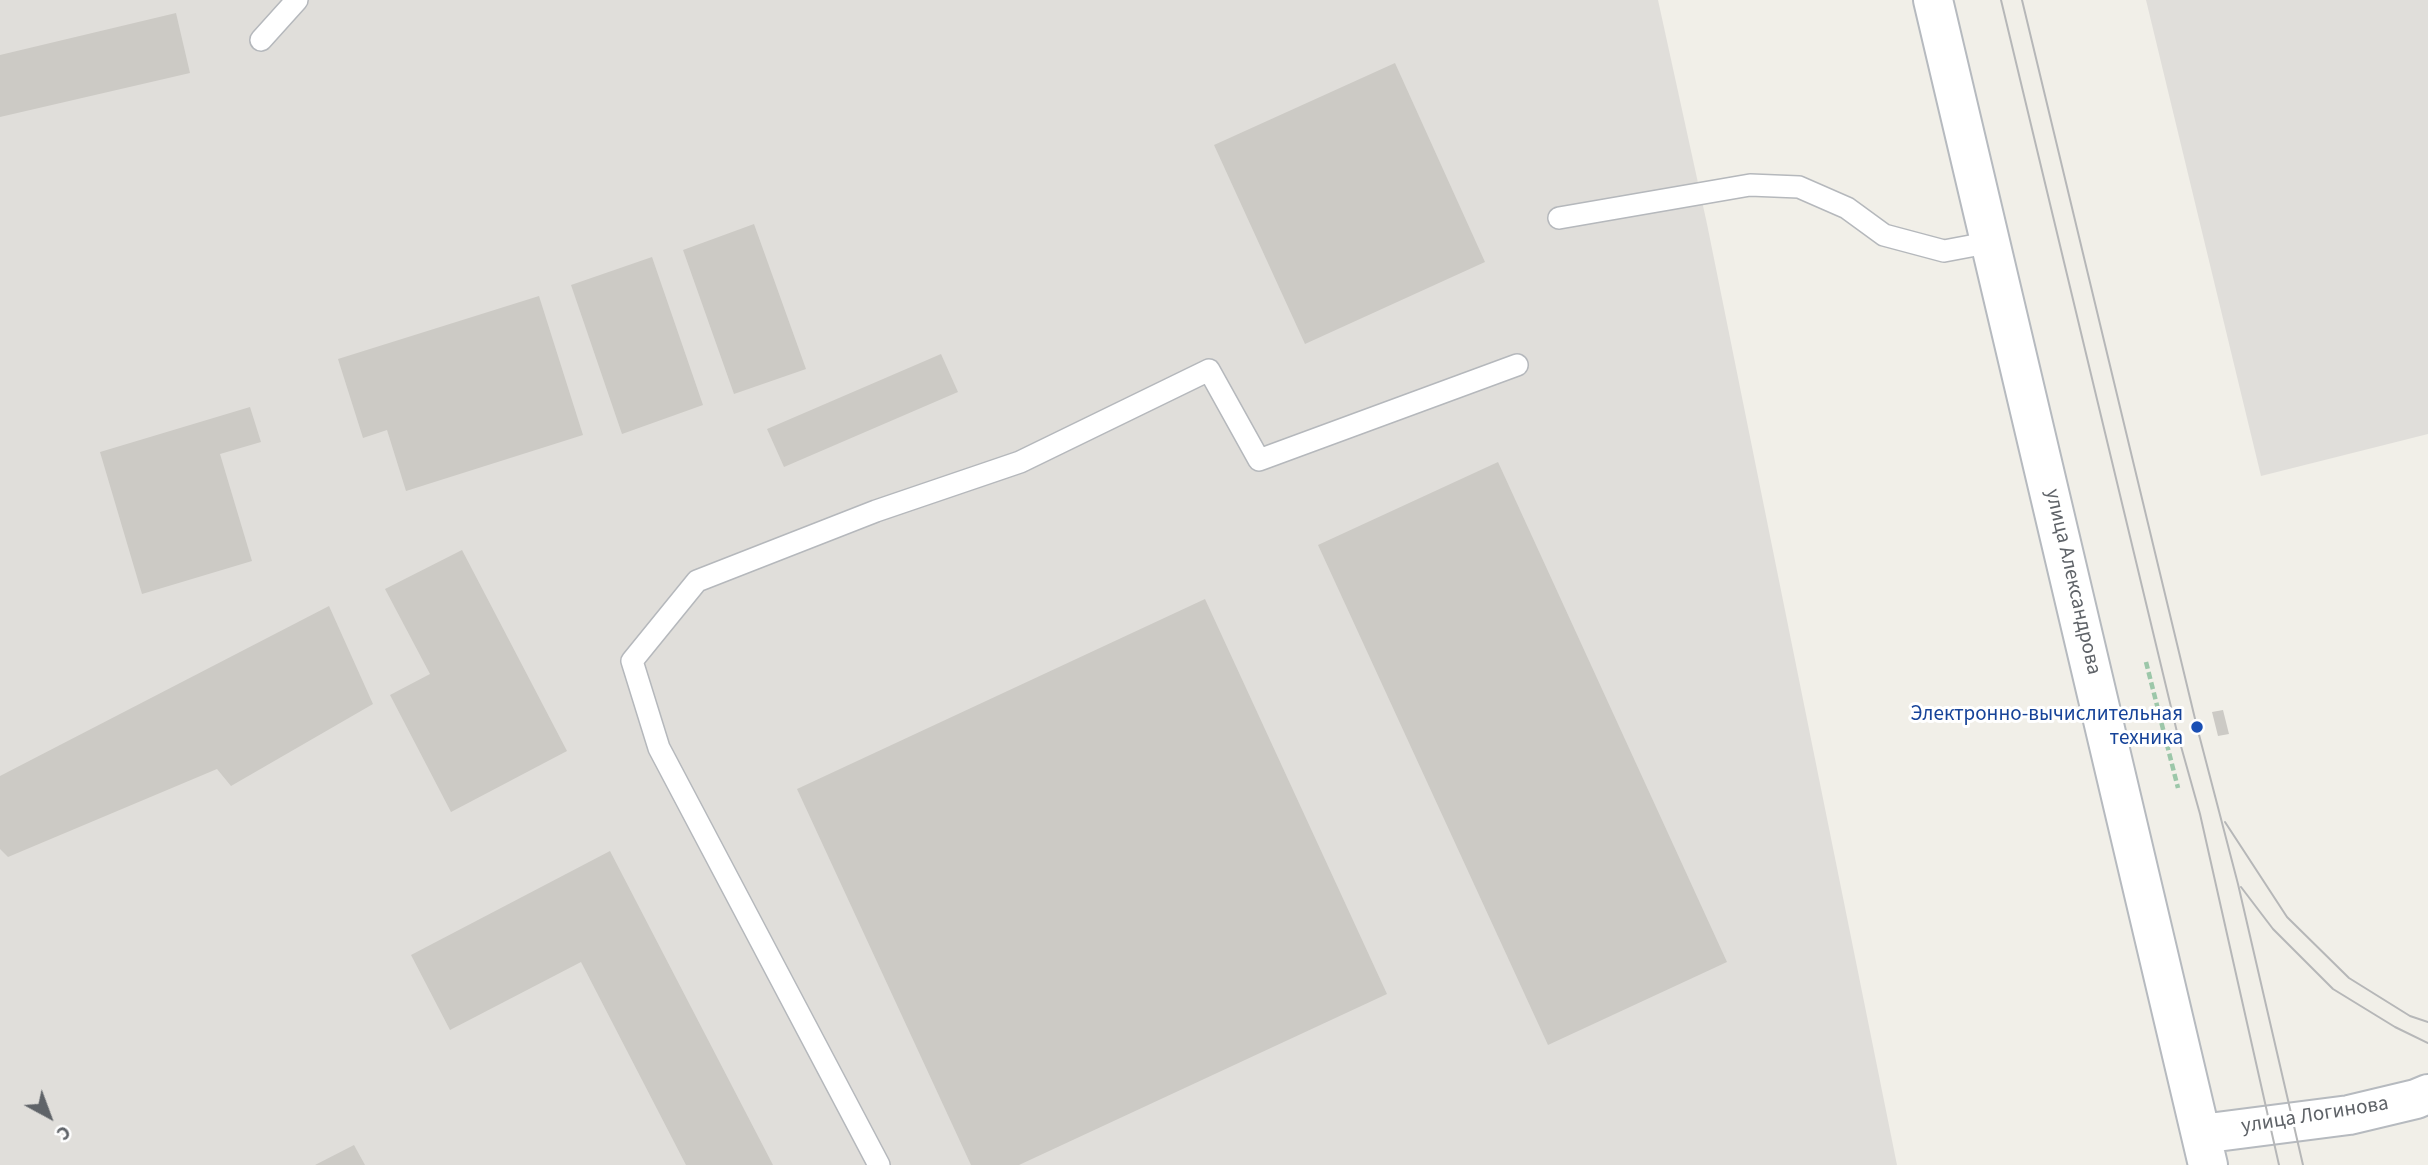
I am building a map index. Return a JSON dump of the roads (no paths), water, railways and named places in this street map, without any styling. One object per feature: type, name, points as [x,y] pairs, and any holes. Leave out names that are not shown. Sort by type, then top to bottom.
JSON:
[{"type":"street","name":"улица Александрова","points":[[1933,0],[2205,1149]]},
{"type":"street","name":"улица Логинова","points":[[2205,1149],[2428,1094]]},
{"type":"lane","points":[[261,40],[297,0]]},
{"type":"lane","points":[[1559,218],[1751,185],[1799,187],[1847,208],[1884,235],[1944,251],[1992,242]]},
{"type":"lane","points":[[879,1165],[659,748],[632,661],[697,581],[876,511],[1020,462],[1209,370],[1259,460],[1517,365]]},
{"type":"tram line","points":[[2001,0],[2177,732],[2200,814],[2279,1165]]},
{"type":"tram line","points":[[2022,0],[2197,727],[2238,884],[2303,1165]]},
{"type":"tram line","points":[[2225,822],[2287,917],[2349,978],[2410,1016],[2428,1022]]},
{"type":"tram line","points":[[2241,887],[2273,929],[2333,989],[2395,1027],[2428,1043]]},
{"type":"place","name":"Электронно-вычислительная техника","points":[[2197,727]]}]
